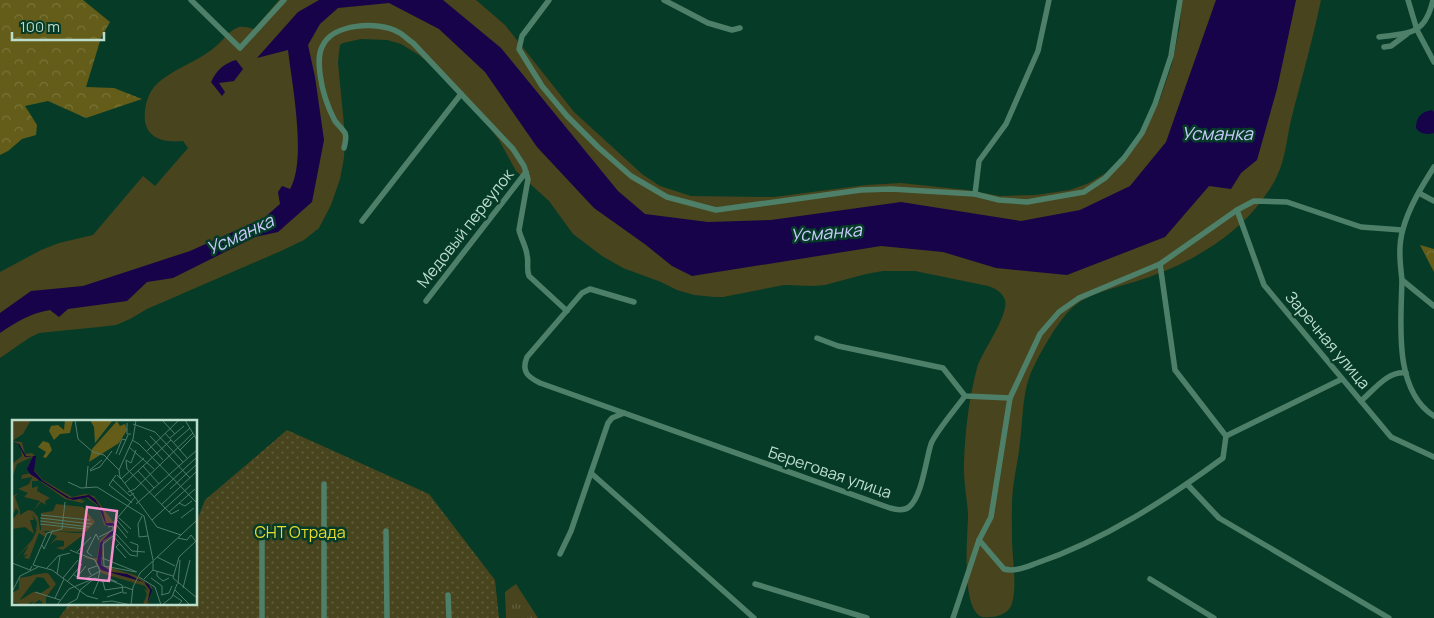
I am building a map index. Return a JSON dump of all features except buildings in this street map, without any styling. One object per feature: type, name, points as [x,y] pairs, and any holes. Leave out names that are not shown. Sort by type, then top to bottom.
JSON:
[{"type":"street","points":[[191,0],[240,48],[284,0]]},
{"type":"street","points":[[549,0],[522,36],[519,49],[542,86],[567,116],[631,176],[667,197],[716,210],[861,190],[890,189],[975,194],[999,200],[1027,202],[1084,192],[1105,178],[1124,158],[1142,133],[1156,104],[1171,56],[1180,0]]},
{"type":"street","points":[[664,0],[708,23],[732,30],[740,28]]},
{"type":"street","points":[[975,194],[979,161],[1006,124],[1038,51],[1049,0]]},
{"type":"street","points":[[1408,0],[1417,30],[1434,62]]},
{"type":"street","points":[[1379,37],[1417,30],[1430,14],[1433,0]]},
{"type":"street","points":[[344,148],[345,133],[336,123],[326,101],[320,73],[319,58],[322,46],[342,29],[363,25],[380,26],[398,32],[413,43],[513,149],[528,179],[519,230],[527,252],[529,276],[568,310]]},
{"type":"street","points":[[1384,47],[1391,46],[1408,33]]},
{"type":"street","points":[[362,221],[461,94]]},
{"type":"street","points":[[1434,167],[1411,206],[1402,230],[1400,257],[1402,280],[1401,342],[1406,373],[1413,394],[1423,409],[1434,416]]},
{"type":"street","name":"Медовый переулок","points":[[426,301],[526,172]]},
{"type":"street","points":[[1419,193],[1434,201]]},
{"type":"street","points":[[952,618],[979,540],[991,517],[1010,398],[1040,334],[1059,312],[1079,298],[1160,264],[1237,210],[1254,201],[1287,202],[1361,227],[1402,230]]},
{"type":"street","name":"Заречная улица","points":[[1237,210],[1264,285],[1391,437],[1434,457]]},
{"type":"street","points":[[979,540],[1004,569],[1010,571],[1022,569],[1067,553],[1116,527],[1187,484],[1223,458],[1226,436],[1175,370],[1160,264]]},
{"type":"street","points":[[1402,280],[1434,306]]},
{"type":"street","points":[[624,413],[540,383],[531,378],[525,371],[524,365],[527,357],[582,293],[590,290],[634,302]]},
{"type":"street","points":[[817,338],[838,346],[943,368],[965,396],[1010,398]]},
{"type":"street","points":[[1361,401],[1390,375],[1400,372],[1406,373]]},
{"type":"street","points":[[1226,436],[1342,378]]},
{"type":"street","name":"Береговая улица","points":[[624,413],[890,508],[901,510],[909,507],[915,500],[931,443],[965,396]]},
{"type":"street","points":[[560,554],[571,531],[608,423],[612,418],[624,413]]},
{"type":"street","points":[[591,473],[754,618]]},
{"type":"street","points":[[324,484],[324,618]]},
{"type":"street","points":[[1187,484],[1219,518],[1390,618]]},
{"type":"street","points":[[262,527],[262,618]]},
{"type":"street","points":[[386,531],[387,618]]},
{"type":"street","points":[[1150,579],[1214,618]]},
{"type":"street","points":[[754,584],[867,618]]},
{"type":"street","points":[[448,595],[449,618]]},
{"type":"green space","points":[[0,0],[83,0],[110,22],[101,38],[86,87],[114,88],[142,99],[86,118],[48,101],[25,106],[37,125],[36,135],[22,139],[0,155]]},
{"type":"green space","points":[[279,0],[476,0],[505,25],[574,112],[642,174],[660,186],[691,196],[774,197],[866,185],[901,183],[967,190],[1000,196],[1036,195],[1070,190],[1089,183],[1116,167],[1150,120],[1160,99],[1172,64],[1180,25],[1181,0],[1321,0],[1280,169],[1270,189],[1251,214],[1223,239],[1190,259],[1156,274],[1096,294],[1079,302],[1066,314],[1043,349],[1030,375],[1025,391],[1019,452],[1013,488],[1013,599],[1011,606],[1006,612],[995,617],[982,617],[975,611],[968,586],[968,514],[964,476],[966,427],[977,368],[1003,315],[1005,300],[1001,293],[988,286],[915,271],[883,271],[825,285],[784,285],[723,297],[714,297],[694,295],[677,290],[623,268],[602,256],[573,234],[549,201],[516,171],[499,140],[489,127],[432,66],[401,44],[387,40],[361,39],[340,45],[338,63],[345,135],[344,158],[340,179],[331,205],[319,228],[304,240],[281,251],[147,309],[116,325],[39,333],[0,358],[0,272],[41,250],[59,243],[93,235],[143,176],[155,186],[188,148],[183,141],[167,141],[155,136],[147,127],[145,111],[154,87],[167,76],[218,45],[235,28],[254,29]]},
{"type":"green space","points":[[1420,245],[1434,249],[1434,272]]},
{"type":"green space","name":"СНТ Отрада","points":[[287,430],[429,494],[495,580],[499,618],[59,618],[68,606],[198,606],[198,518],[205,500]]},
{"type":"green space","points":[[516,584],[538,618],[506,618],[505,592]]},
{"type":"water","name":"Усманка","points":[[319,0],[443,0],[501,48],[618,191],[645,214],[708,222],[771,220],[901,202],[1021,221],[1080,210],[1130,186],[1166,142],[1216,0],[1296,0],[1277,89],[1257,160],[1241,173],[1231,189],[1209,186],[1165,237],[1067,275],[996,268],[943,252],[881,246],[692,276],[672,266],[594,208],[537,147],[485,72],[439,29],[389,3],[338,8],[320,24],[308,45],[315,77],[324,140],[312,202],[278,232],[255,237],[173,278],[147,282],[127,301],[68,309],[59,317],[50,310],[43,311],[24,318],[0,333],[0,313],[31,291],[83,286],[190,251],[264,218],[280,204],[278,192],[282,186],[290,189],[295,176],[298,141],[288,50],[257,58],[298,12]]},
{"type":"water","points":[[236,60],[243,69],[234,81],[219,83],[225,92],[222,96],[211,82],[221,68],[227,63]]},
{"type":"water","points":[[1432,110],[1434,112],[1434,133],[1422,133],[1416,128],[1418,118],[1425,112]]}]
